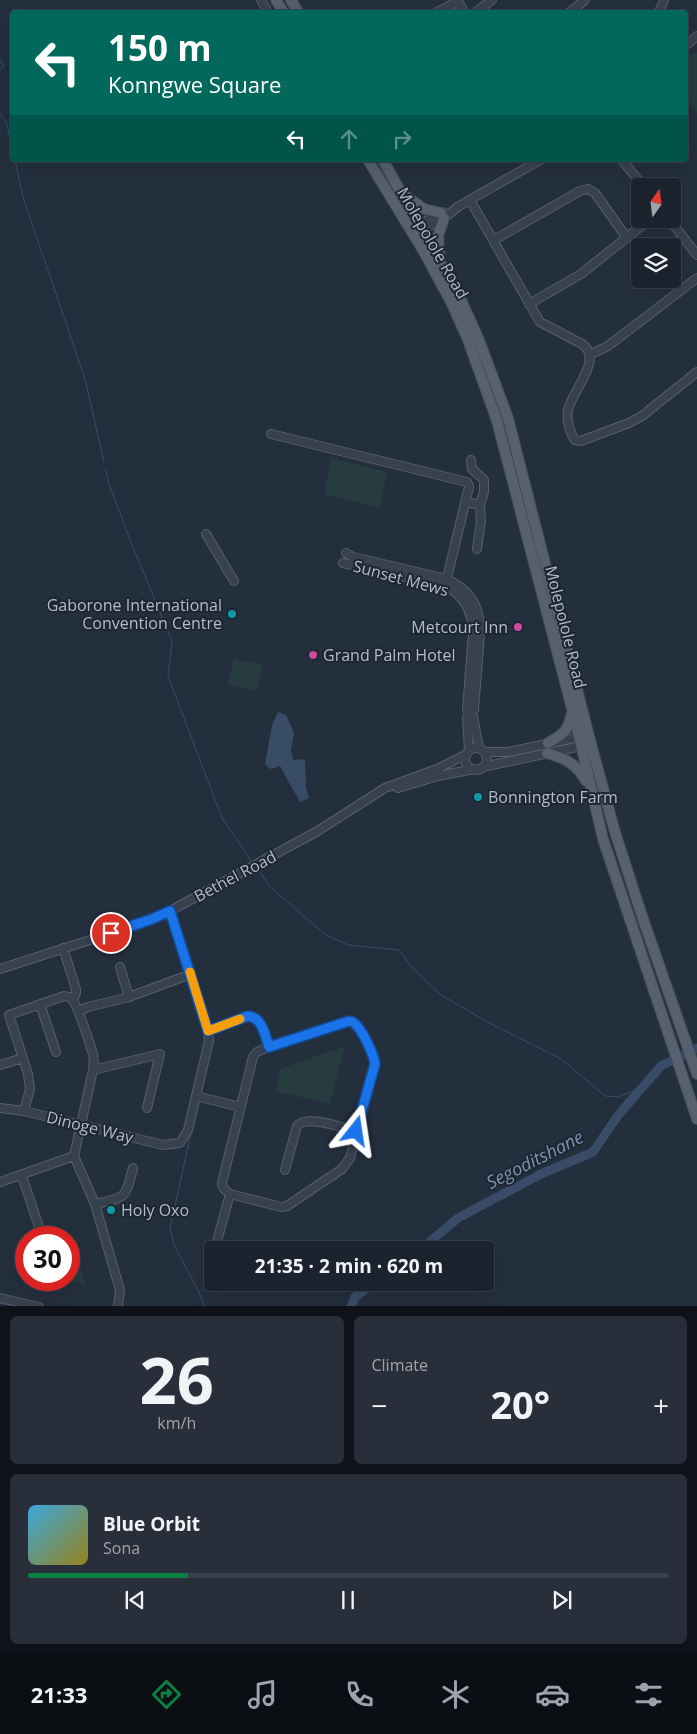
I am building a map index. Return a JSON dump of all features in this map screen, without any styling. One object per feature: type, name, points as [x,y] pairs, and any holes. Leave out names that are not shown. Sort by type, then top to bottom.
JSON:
[{"type":"main road","name":"Molepolole Road","points":[[369,162],[451,302],[468,340],[497,421],[572,711],[584,740],[697,1074]]},
{"type":"main road","name":"Molepolole Road","points":[[384,162],[441,262],[479,340],[508,418],[584,740],[590,791],[603,839],[697,1119]]},
{"type":"main road","points":[[403,194],[424,209],[442,216],[438,236],[441,262]]},
{"type":"main road","points":[[572,711],[570,723],[564,733],[543,749],[572,763],[579,770],[590,791]]},
{"type":"street","points":[[479,10],[492,0]]},
{"type":"street","points":[[572,10],[585,0]]},
{"type":"street","points":[[441,10],[457,1]]},
{"type":"street","points":[[411,233],[536,162]]},
{"type":"street","points":[[624,162],[637,178]]},
{"type":"street","points":[[494,240],[580,191],[588,189],[595,193],[627,238]]},
{"type":"street","points":[[470,200],[540,322],[582,344],[588,348],[591,354],[590,364],[568,411],[571,435],[575,440],[581,441],[629,423],[642,416],[697,372]]},
{"type":"street","points":[[529,304],[581,274],[639,228]]},
{"type":"street","points":[[675,228],[697,255]]},
{"type":"street","points":[[591,354],[608,346],[697,278]]},
{"type":"street","points":[[271,434],[467,482],[469,486],[466,502],[446,583]]},
{"type":"street","points":[[471,460],[472,468],[484,480],[477,550]]},
{"type":"street","points":[[466,502],[480,505]]},
{"type":"street","points":[[206,534],[234,581]]},
{"type":"street","points":[[346,554],[446,583],[456,584],[468,595],[480,618],[480,632],[470,714],[467,763],[474,769],[512,761],[543,749]]},
{"type":"street","name":"Sunset Mews","points":[[343,563],[446,583]]},
{"type":"street","points":[[470,714],[482,750],[487,758],[483,767]]},
{"type":"street","points":[[468,753],[482,750],[510,752],[543,749],[584,740]]},
{"type":"street","points":[[510,752],[512,761]]},
{"type":"street","name":"Bethel Road","points":[[0,969],[152,919],[170,911],[316,832],[376,793],[392,785],[437,769],[468,753]]},
{"type":"street","name":"Bethel Road","points":[[376,793],[438,776],[474,769]]},
{"type":"street","points":[[170,911],[208,1031],[209,1041],[196,1096],[240,1107]]},
{"type":"street","points":[[63,948],[76,989],[73,1000]]},
{"type":"street","points":[[120,967],[129,997]]},
{"type":"street","points":[[78,1011],[129,997],[190,974]]},
{"type":"street","points":[[24,1111],[30,1089],[28,1074],[5,1016],[64,996],[69,997],[73,1000],[78,1011],[93,1054],[93,1070],[74,1156],[95,1204],[120,1290],[118,1306]]},
{"type":"street","points":[[40,1004],[56,1052]]},
{"type":"street","points":[[208,1031],[248,1016],[253,1016],[259,1020],[269,1047]]},
{"type":"street","points":[[350,1021],[356,1024],[373,1053],[375,1064],[350,1158],[342,1168],[293,1204],[281,1206],[230,1194],[224,1189],[222,1183],[240,1107],[253,1057],[257,1052],[269,1047],[350,1021]]},
{"type":"street","points":[[93,1070],[160,1054],[147,1108]]},
{"type":"street","points":[[0,1065],[23,1058]]},
{"type":"street","name":"Dinoge Way","points":[[0,1108],[24,1111],[163,1145],[180,1143],[188,1130],[196,1096]]},
{"type":"street","points":[[285,1170],[296,1126],[299,1123],[310,1120],[356,1131]]},
{"type":"street","points":[[0,1182],[22,1176],[74,1156]]},
{"type":"street","points":[[95,1204],[114,1200],[127,1192],[133,1168]]},
{"type":"street","points":[[22,1176],[39,1226]]},
{"type":"street","points":[[217,1241],[230,1194]]},
{"type":"street","points":[[0,1298],[40,1306]]},
{"type":"green space","points":[[697,52],[697,114],[688,101],[688,56]]},
{"type":"green space","points":[[331,458],[387,472],[380,508],[324,494]]},
{"type":"green space","points":[[234,659],[262,665],[257,691],[228,685]]},
{"type":"green space","points":[[345,1046],[330,1104],[275,1091],[280,1069]]},
{"type":"green space","points":[[80,1267],[86,1285],[80,1284]]},
{"type":"water","points":[[278,712],[286,715],[294,733],[291,750],[293,760],[305,759],[306,788],[309,798],[300,802],[280,766],[270,769],[265,764],[272,725]]},
{"type":"waterway","points":[[0,60],[4,66],[0,70]]},
{"type":"waterway","points":[[0,113],[7,124],[10,140]]},
{"type":"waterway","points":[[15,162],[23,197],[85,379],[104,462]]},
{"type":"waterway","points":[[106,470],[109,484],[132,545],[172,641],[168,676],[222,818],[252,862]]},
{"type":"waterway","points":[[256,867],[271,888],[326,935],[348,945],[399,950],[412,967],[441,995],[493,1025],[561,1059],[605,1096],[619,1097],[642,1087]]},
{"type":"waterway","name":"Segoditshane","points":[[431,1241],[458,1218],[541,1174],[593,1152],[619,1114],[661,1066],[697,1048]]},
{"type":"waterway","points":[[191,1133],[170,1228],[174,1245],[205,1306]]},
{"type":"waterway","name":"Segoditshane","points":[[351,1306],[355,1297],[363,1291]]},
{"type":"slow traffic","points":[[190,972],[208,1031],[240,1019]]},
{"type":"place","name":"Gaborone International Convention Centre","points":[[232,614]]},
{"type":"place","name":"Metcourt Inn","points":[[518,627]]},
{"type":"place","name":"Grand Palm Hotel","points":[[313,655]]},
{"type":"place","name":"Bonnington Farm","points":[[478,797]]},
{"type":"place","name":"Holy Oxo","points":[[111,1210]]},
{"type":"route","points":[[111,933],[170,911],[208,1031],[248,1016],[253,1016],[259,1020],[269,1047],[346,1022],[350,1021],[356,1024],[373,1053],[375,1064],[356,1131]]}]
